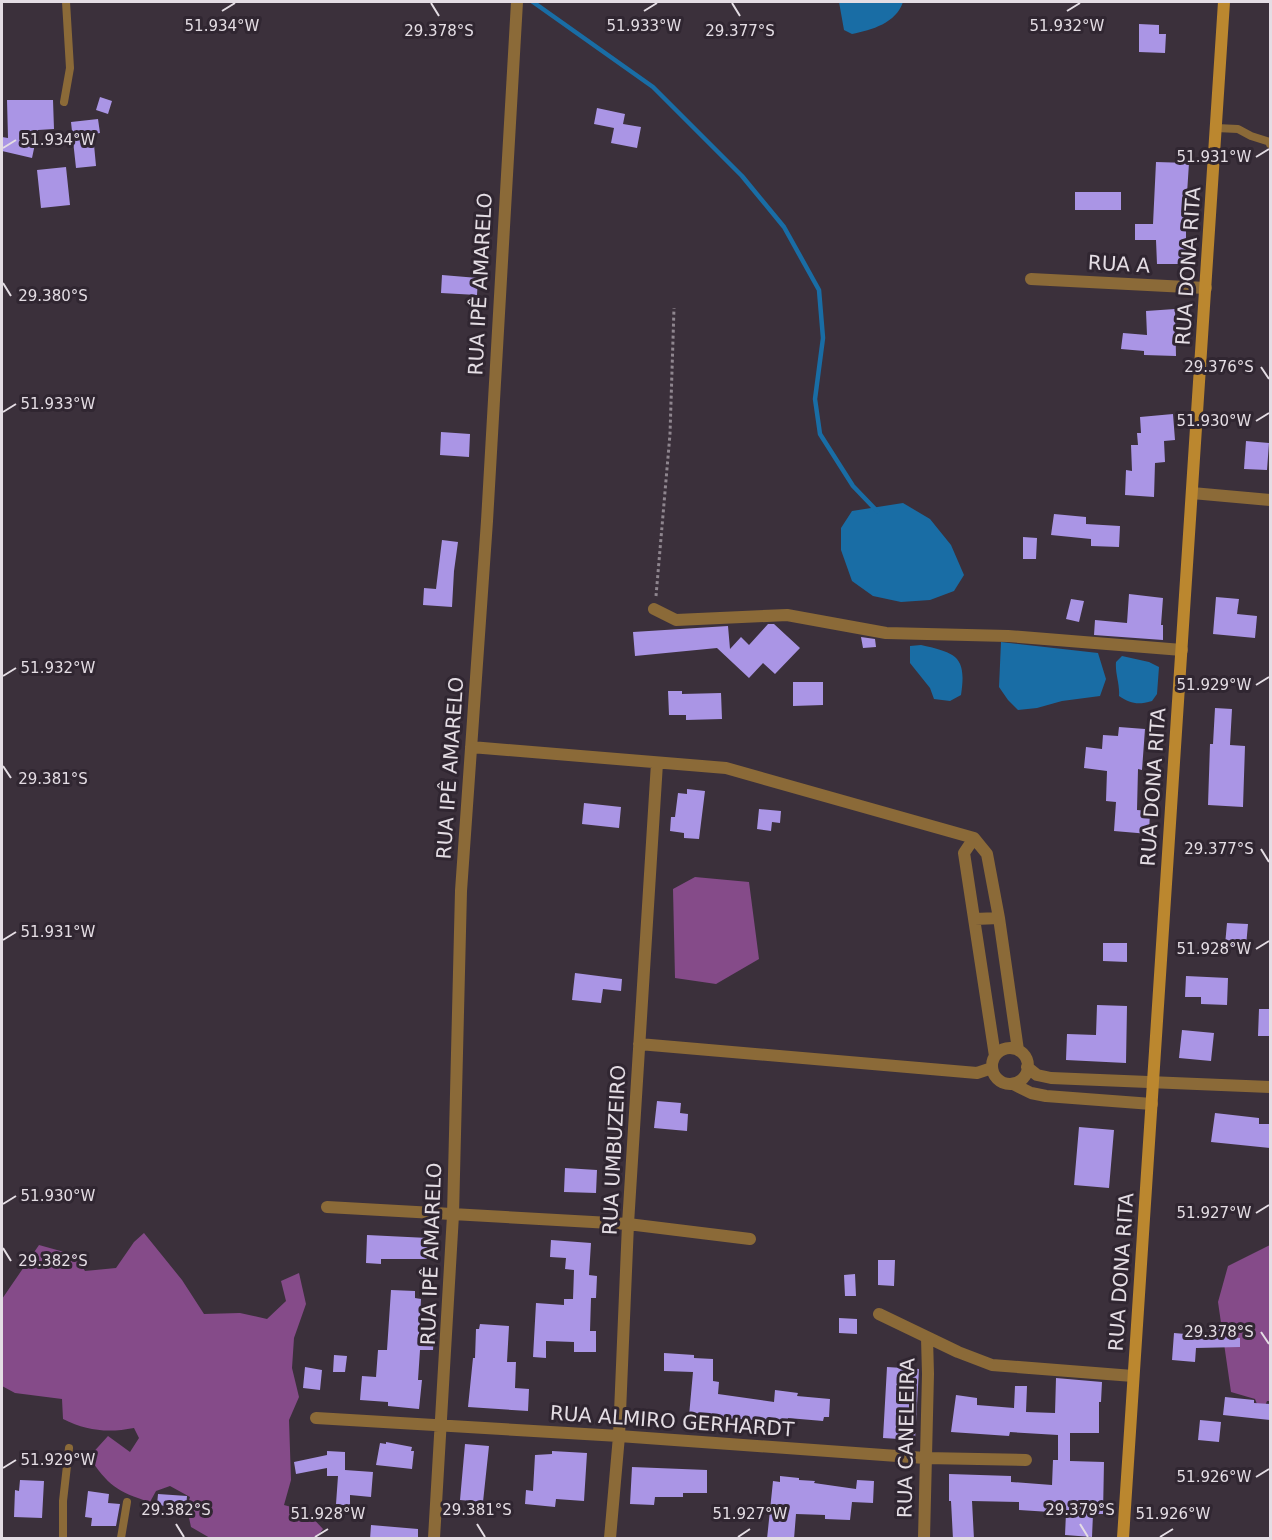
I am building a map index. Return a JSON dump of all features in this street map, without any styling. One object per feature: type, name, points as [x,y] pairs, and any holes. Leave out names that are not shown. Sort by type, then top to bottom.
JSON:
[{"type":"main road","name":"RUA DONA RITA","points":[[1123,1539],[1224,2]]},
{"type":"street","name":"RUA IPÊ AMARELO","points":[[434,1539],[453,1215],[461,903],[488,509],[517,2]]},
{"type":"street","name":"RUA A","points":[[1031,279],[1206,288]]},
{"type":"street","points":[[1192,493],[1270,500]]},
{"type":"street","points":[[654,609],[676,620],[787,615],[886,633],[1008,636],[1182,650]]},
{"type":"street","points":[[471,747],[726,768],[974,838],[987,854],[999,918],[1018,1050]]},
{"type":"street","name":"RUA UMBUZEIRO","points":[[610,1539],[619,1436],[628,1224],[657,763]]},
{"type":"street","points":[[974,838],[964,853],[998,1079],[1031,1093],[1046,1096],[1152,1104]]},
{"type":"street","points":[[975,919],[999,918]]},
{"type":"street","points":[[639,1044],[977,1073],[994,1062],[1005,1049],[1018,1050],[1023,1054],[1028,1067],[1037,1075],[1051,1078],[1270,1087]]},
{"type":"street","points":[[1013,1084],[1022,1079],[1028,1067]]},
{"type":"street","points":[[327,1207],[628,1224],[750,1239]]},
{"type":"street","points":[[879,1314],[927,1338],[992,1365],[1133,1376]]},
{"type":"street","name":"RUA CANELEIRA","points":[[924,1539],[927,1338]]},
{"type":"street","name":"RUA ALMIRO GERHARDT","points":[[316,1418],[619,1436],[925,1458],[1026,1460]]},
{"type":"lane","points":[[64,102],[70,68],[66,2]]},
{"type":"lane","points":[[1216,128],[1238,129],[1270,143]]},
{"type":"lane","points":[[63,1539],[63,1501],[69,1448]]},
{"type":"lane","points":[[121,1539],[127,1502]]},
{"type":"path","points":[[654,609],[670,434],[674,308]]},
{"type":"shaded area","points":[[695,877],[749,882],[759,959],[716,984],[675,978],[673,889]]},
{"type":"shaded area","points":[[144,1233],[182,1280],[204,1314],[240,1313],[267,1319],[286,1301],[281,1281],[299,1273],[306,1304],[294,1338],[292,1368],[299,1397],[289,1420],[291,1480],[284,1505],[306,1511],[323,1529],[316,1538],[210,1538],[191,1527],[187,1508],[190,1497],[170,1486],[156,1491],[150,1502],[129,1495],[108,1481],[89,1457],[108,1436],[130,1452],[139,1438],[134,1428],[106,1431],[81,1426],[63,1419],[62,1399],[15,1393],[2,1386],[2,1299],[39,1245],[75,1255],[85,1271],[116,1268],[134,1242]]},
{"type":"shaded area","points":[[1270,1245],[1270,1401],[1267,1401],[1263,1411],[1260,1412],[1255,1399],[1231,1392],[1218,1302],[1228,1266]]},
{"type":"water","points":[[839,2],[903,2],[900,9],[889,20],[875,28],[852,34],[844,30]]},
{"type":"water","points":[[903,503],[930,519],[951,545],[964,575],[954,591],[930,600],[901,602],[873,596],[852,581],[841,550],[841,528],[852,511]]},
{"type":"water","points":[[1001,642],[1098,653],[1106,679],[1100,696],[1018,710],[999,687]]},
{"type":"water","points":[[921,645],[943,651],[956,658],[962,672],[961,695],[950,701],[934,699],[930,688],[910,663],[910,646]]},
{"type":"water","points":[[1122,656],[1149,662],[1159,667],[1157,694],[1152,701],[1135,703],[1119,696],[1116,662]]},
{"type":"building","points":[[1139,24],[1159,25],[1159,34],[1166,34],[1165,53],[1139,52]]},
{"type":"building","points":[[100,97],[112,101],[108,114],[96,110]]},
{"type":"building","points":[[7,100],[53,100],[54,129],[38,130],[32,158],[2,151],[2,137],[8,138]]},
{"type":"building","points":[[597,108],[625,114],[623,124],[641,127],[637,148],[611,143],[614,128],[594,124]]},
{"type":"building","points":[[98,119],[100,133],[93,134],[96,166],[76,168],[71,122]]},
{"type":"building","points":[[1156,162],[1189,163],[1186,264],[1157,264],[1156,240],[1135,240],[1135,224],[1153,224]]},
{"type":"building","points":[[66,167],[70,205],[41,208],[37,170]]},
{"type":"building","points":[[1075,192],[1121,192],[1121,210],[1075,210]]},
{"type":"building","points":[[442,275],[478,278],[477,295],[441,293]]},
{"type":"building","points":[[1175,309],[1176,356],[1144,355],[1144,351],[1121,349],[1123,333],[1147,335],[1146,311]]},
{"type":"building","points":[[1173,414],[1175,440],[1164,441],[1165,462],[1155,463],[1154,497],[1125,495],[1126,470],[1132,471],[1131,445],[1138,445],[1137,433],[1141,433],[1140,417]]},
{"type":"building","points":[[441,432],[470,434],[469,457],[440,455]]},
{"type":"building","points":[[1246,441],[1269,443],[1267,470],[1244,469]]},
{"type":"building","points":[[1054,514],[1086,517],[1086,524],[1120,526],[1119,547],[1091,546],[1091,539],[1051,535]]},
{"type":"building","points":[[1023,537],[1037,538],[1036,559],[1023,559]]},
{"type":"building","points":[[442,540],[458,542],[452,607],[423,605],[424,588],[436,589]]},
{"type":"building","points":[[1129,594],[1163,598],[1161,625],[1163,625],[1163,640],[1094,635],[1095,620],[1127,623]]},
{"type":"building","points":[[1216,597],[1239,599],[1237,614],[1257,616],[1255,638],[1213,634]]},
{"type":"building","points":[[1071,599],[1084,601],[1079,622],[1066,619]]},
{"type":"building","points":[[768,624],[774,624],[800,648],[775,674],[763,663],[749,678],[717,648],[635,656],[633,632],[728,626],[730,649],[741,637],[749,645]]},
{"type":"building","points":[[861,637],[875,639],[876,647],[863,648]]},
{"type":"building","points":[[793,682],[823,682],[823,705],[793,706]]},
{"type":"building","points":[[668,691],[682,691],[682,694],[721,693],[722,719],[686,720],[686,715],[669,715]]},
{"type":"building","points":[[1215,708],[1232,709],[1230,745],[1245,746],[1243,807],[1208,805],[1210,744],[1213,744]]},
{"type":"building","points":[[1119,727],[1145,729],[1142,770],[1138,769],[1137,810],[1150,811],[1149,834],[1114,831],[1116,802],[1106,801],[1107,771],[1084,768],[1086,747],[1102,749],[1103,735],[1118,736]]},
{"type":"building","points":[[687,789],[705,791],[699,839],[684,838],[684,833],[670,831],[671,817],[675,817],[678,793],[687,794]]},
{"type":"building","points":[[584,803],[621,807],[619,828],[582,824]]},
{"type":"building","points":[[759,809],[781,811],[780,823],[772,822],[771,831],[757,829]]},
{"type":"building","points":[[1227,923],[1248,924],[1246,946],[1225,945]]},
{"type":"building","points":[[1103,943],[1127,943],[1127,962],[1103,961]]},
{"type":"building","points":[[575,973],[622,979],[621,991],[603,989],[601,1003],[572,1000]]},
{"type":"building","points":[[1186,976],[1228,978],[1227,1005],[1201,1004],[1201,997],[1185,997]]},
{"type":"building","points":[[1097,1005],[1127,1006],[1126,1063],[1066,1060],[1067,1034],[1096,1035]]},
{"type":"building","points":[[1259,1009],[1270,1009],[1270,1036],[1258,1036]]},
{"type":"building","points":[[1182,1030],[1214,1033],[1211,1061],[1179,1058]]},
{"type":"building","points":[[657,1101],[681,1103],[680,1113],[688,1114],[687,1131],[654,1128]]},
{"type":"building","points":[[1215,1113],[1259,1118],[1259,1124],[1270,1124],[1270,1148],[1211,1142]]},
{"type":"building","points":[[1079,1127],[1114,1130],[1109,1188],[1074,1185]]},
{"type":"building","points":[[565,1168],[597,1170],[596,1193],[564,1192]]},
{"type":"building","points":[[367,1235],[428,1238],[427,1259],[381,1259],[381,1264],[366,1263]]},
{"type":"building","points":[[551,1240],[591,1243],[589,1275],[597,1276],[596,1298],[591,1298],[590,1331],[596,1331],[596,1352],[574,1352],[574,1342],[546,1341],[546,1358],[533,1357],[536,1303],[564,1305],[564,1299],[573,1299],[574,1270],[565,1269],[566,1258],[550,1257]]},
{"type":"building","points":[[878,1260],[895,1260],[894,1286],[878,1285]]},
{"type":"building","points":[[855,1274],[856,1296],[845,1296],[844,1275]]},
{"type":"building","points":[[391,1290],[415,1291],[415,1298],[421,1299],[419,1336],[434,1337],[433,1350],[420,1350],[418,1380],[422,1380],[419,1409],[388,1406],[388,1402],[360,1400],[362,1376],[376,1377],[378,1350],[387,1350]]},
{"type":"building","points":[[839,1318],[857,1319],[857,1334],[839,1333]]},
{"type":"building","points":[[480,1324],[509,1326],[507,1362],[516,1362],[515,1388],[529,1389],[528,1411],[468,1407],[473,1358],[475,1358],[476,1329],[479,1329]]},
{"type":"building","points":[[1208,1325],[1221,1325],[1221,1337],[1240,1338],[1240,1347],[1196,1348],[1195,1362],[1172,1360],[1174,1333],[1208,1336]]},
{"type":"building","points":[[664,1353],[713,1359],[713,1381],[719,1382],[718,1394],[774,1402],[775,1390],[798,1393],[797,1396],[830,1399],[829,1417],[824,1417],[823,1421],[788,1418],[788,1422],[689,1416],[693,1372],[664,1371]]},
{"type":"building","points":[[334,1355],[347,1356],[345,1372],[333,1372]]},
{"type":"building","points":[[305,1367],[322,1370],[320,1390],[303,1388]]},
{"type":"building","points":[[887,1367],[919,1369],[915,1440],[883,1438]]},
{"type":"building","points":[[1056,1378],[1102,1382],[1101,1402],[1099,1402],[1099,1433],[1070,1433],[1070,1461],[1104,1462],[1103,1514],[1093,1514],[1092,1537],[1065,1535],[1066,1513],[1019,1510],[1019,1502],[972,1501],[974,1539],[953,1539],[949,1474],[1011,1476],[1011,1482],[1052,1485],[1053,1460],[1058,1460],[1058,1435],[1010,1432],[1009,1436],[951,1432],[956,1395],[977,1398],[977,1405],[1014,1408],[1015,1386],[1027,1386],[1026,1412],[1055,1413]]},
{"type":"building","points":[[1225,1397],[1270,1404],[1270,1420],[1223,1415]]},
{"type":"building","points":[[1200,1420],[1221,1422],[1219,1442],[1198,1440]]},
{"type":"building","points":[[386,1442],[412,1447],[411,1451],[414,1451],[412,1469],[376,1465],[380,1443],[386,1444]]},
{"type":"building","points":[[465,1444],[489,1446],[483,1502],[460,1500]]},
{"type":"building","points":[[327,1451],[345,1452],[345,1470],[373,1472],[371,1497],[350,1495],[350,1506],[336,1504],[338,1476],[327,1476],[327,1468],[296,1474],[294,1462],[327,1455]]},
{"type":"building","points":[[552,1451],[587,1453],[584,1501],[556,1499],[555,1507],[525,1504],[526,1490],[533,1491],[535,1455],[552,1454]]},
{"type":"building","points":[[632,1467],[707,1470],[707,1493],[683,1493],[683,1497],[655,1497],[654,1505],[630,1504]]},
{"type":"building","points":[[780,1476],[856,1489],[857,1480],[874,1481],[873,1503],[852,1502],[850,1520],[825,1519],[825,1515],[796,1514],[794,1539],[767,1539],[773,1481],[780,1482]]},
{"type":"building","points":[[20,1480],[44,1481],[42,1518],[14,1517],[15,1490],[19,1491]]},
{"type":"building","points":[[88,1491],[109,1494],[108,1503],[120,1504],[116,1526],[91,1526],[92,1518],[85,1517]]},
{"type":"building","points":[[158,1494],[187,1496],[186,1508],[157,1505]]},
{"type":"building","points":[[371,1525],[418,1529],[418,1539],[370,1539]]},
{"type":"waterway","points":[[533,2],[653,87],[742,176],[784,227],[819,290],[823,338],[815,399],[820,434],[853,486],[877,511]]}]
